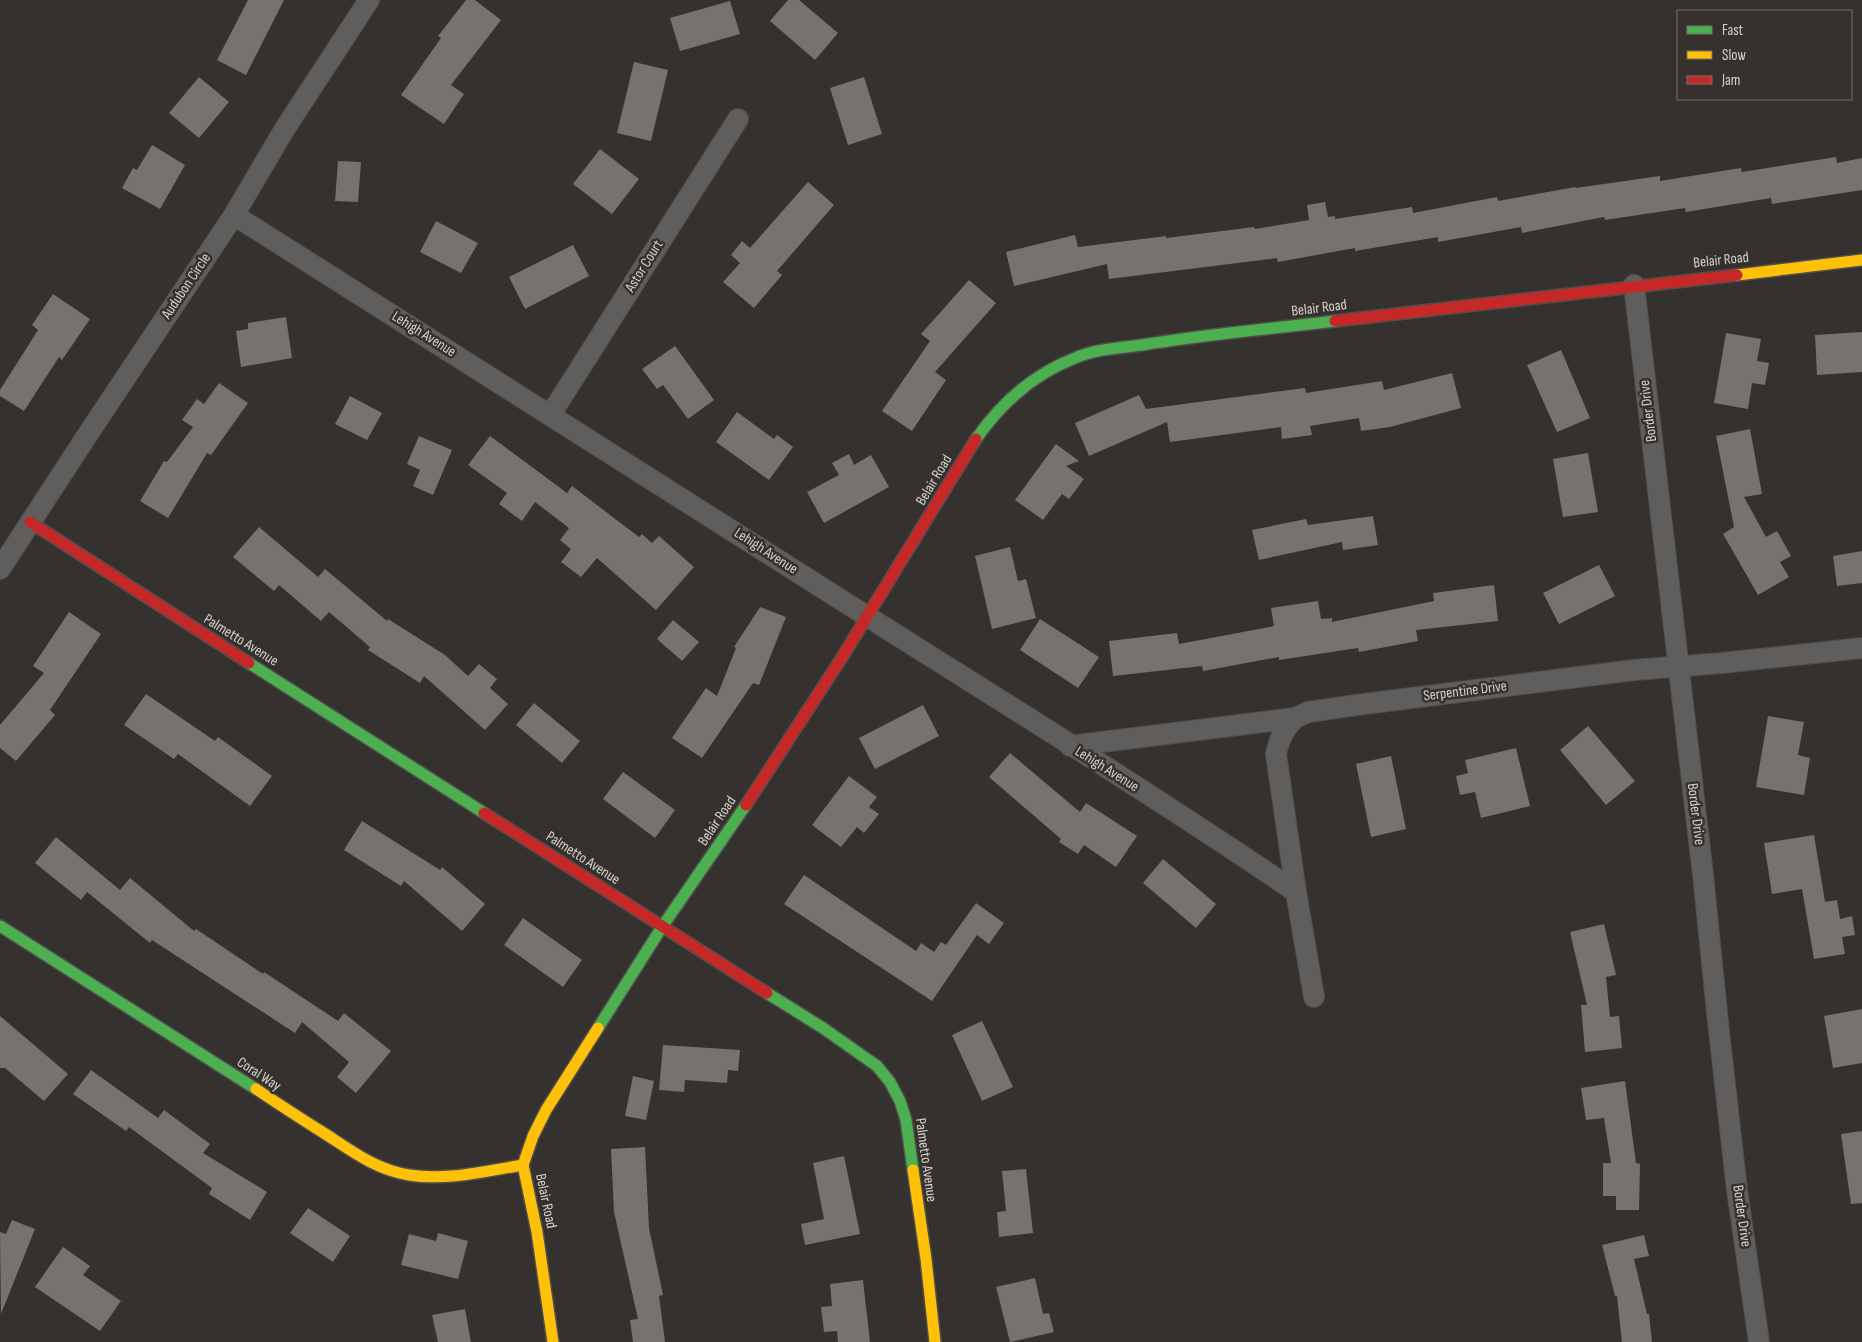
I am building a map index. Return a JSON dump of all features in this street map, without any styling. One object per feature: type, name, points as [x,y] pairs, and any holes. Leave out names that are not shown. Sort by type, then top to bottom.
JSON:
[{"type":"street","name":"Audubon Circle","points":[[0,569],[234,215],[284,130],[369,0]]},
{"type":"street","name":"Astor Court","points":[[551,414],[738,119]]},
{"type":"street","name":"Lehigh Avenue","points":[[234,215],[551,414],[1218,839],[1296,892]]},
{"type":"street","name":"Belair Road","points":[[553,1342],[537,1232],[523,1164],[533,1136],[546,1110],[662,927],[738,817],[867,616],[986,424],[1004,403],[1025,385],[1048,370],[1080,356],[1156,342],[1862,260]]},
{"type":"street","name":"Border Drive","points":[[1634,285],[1677,667],[1703,876],[1736,1180],[1759,1342]]},
{"type":"street","name":"Palmetto Avenue","points":[[30,522],[862,1054],[877,1066],[890,1082],[900,1101],[906,1120],[926,1259],[935,1342]]},
{"type":"street","name":"Serpentine Drive","points":[[1070,746],[1295,718],[1308,712],[1364,704],[1624,671],[1862,648]]},
{"type":"street","points":[[1295,718],[1285,728],[1278,741],[1276,754],[1314,998]]},
{"type":"street","name":"Coral Way","points":[[0,926],[345,1147],[361,1160],[396,1174],[416,1177],[523,1164]]},
{"type":"building","points":[[248,0],[284,0],[246,75],[217,60]]},
{"type":"building","points":[[466,0],[475,0],[501,20],[451,85],[464,94],[444,124],[401,95],[441,38],[438,36]]},
{"type":"building","points":[[788,0],[799,0],[838,33],[815,60],[770,21]]},
{"type":"building","points":[[730,1],[740,34],[680,51],[670,18]]},
{"type":"building","points":[[634,62],[668,70],[651,141],[617,133]]},
{"type":"building","points":[[199,77],[229,102],[199,138],[169,113]]},
{"type":"building","points":[[864,77],[882,134],[848,145],[830,88]]},
{"type":"building","points":[[152,145],[185,165],[160,209],[122,188],[133,168],[137,170]]},
{"type":"building","points":[[600,149],[639,179],[612,214],[573,184]]},
{"type":"building","points":[[1836,157],[1837,163],[1862,158],[1862,190],[1772,204],[1771,198],[1686,212],[1685,208],[1605,220],[1604,217],[1522,233],[1521,227],[1438,242],[1438,237],[1355,251],[1355,248],[1278,262],[1277,258],[1109,279],[1107,264],[1014,286],[1006,252],[1075,235],[1078,247],[1254,227],[1255,229],[1309,220],[1307,205],[1325,202],[1328,217],[1335,216],[1335,219],[1412,207],[1413,213],[1497,197],[1498,201],[1575,187],[1660,176],[1660,181],[1741,168],[1742,172]]},
{"type":"building","points":[[338,161],[361,162],[358,202],[335,201]]},
{"type":"building","points":[[808,182],[834,205],[777,271],[782,275],[754,308],[723,282],[740,263],[731,255],[742,241],[750,248]]},
{"type":"building","points":[[436,221],[478,243],[461,273],[420,252]]},
{"type":"building","points":[[573,245],[589,276],[525,309],[509,277]]},
{"type":"building","points":[[969,280],[996,303],[935,372],[946,380],[912,431],[882,411],[930,341],[921,334]]},
{"type":"building","points":[[53,294],[90,319],[62,360],[59,357],[24,411],[0,396],[0,390],[38,330],[32,325]]},
{"type":"building","points":[[286,317],[292,358],[241,367],[236,331],[248,329],[248,323]]},
{"type":"building","points":[[1862,332],[1862,372],[1817,375],[1815,335]]},
{"type":"building","points":[[1726,333],[1761,339],[1757,361],[1769,363],[1765,385],[1752,383],[1748,409],[1714,403]]},
{"type":"building","points":[[675,346],[714,400],[688,419],[663,385],[657,389],[642,369]]},
{"type":"building","points":[[1561,350],[1590,418],[1557,432],[1527,365]]},
{"type":"building","points":[[1452,373],[1461,408],[1390,427],[1361,431],[1359,418],[1310,426],[1312,435],[1282,439],[1281,427],[1170,442],[1167,422],[1089,456],[1075,423],[1139,395],[1146,409],[1305,388],[1306,393],[1382,381],[1384,390]]},
{"type":"building","points":[[219,383],[248,403],[211,455],[207,453],[168,518],[140,501],[164,461],[167,462],[193,427],[182,420],[197,399],[204,404]]},
{"type":"building","points":[[350,396],[382,413],[367,440],[335,424]]},
{"type":"building","points":[[737,412],[774,439],[777,435],[793,447],[769,480],[716,442]]},
{"type":"building","points":[[1750,429],[1762,494],[1744,497],[1766,537],[1777,531],[1791,556],[1780,562],[1789,577],[1758,595],[1723,534],[1734,527],[1716,436]]},
{"type":"building","points":[[419,436],[452,450],[433,495],[413,486],[420,470],[407,464]]},
{"type":"building","points":[[490,436],[567,493],[572,486],[639,537],[642,534],[652,543],[659,536],[694,567],[656,610],[597,558],[581,577],[561,562],[571,549],[560,540],[569,528],[535,502],[522,521],[499,504],[507,493],[468,465]]},
{"type":"building","points":[[1056,444],[1079,461],[1066,466],[1084,479],[1069,499],[1062,494],[1043,520],[1015,500]]},
{"type":"building","points":[[1588,453],[1598,512],[1563,517],[1553,459]]},
{"type":"building","points":[[849,454],[854,465],[871,455],[889,487],[824,523],[807,492],[839,475],[832,463]]},
{"type":"building","points":[[1373,516],[1378,545],[1343,550],[1342,542],[1259,560],[1252,530],[1306,519],[1308,525]]},
{"type":"building","points":[[259,527],[318,577],[325,569],[387,621],[388,619],[445,655],[468,676],[479,664],[497,679],[490,688],[508,704],[485,730],[424,676],[420,683],[368,650],[370,647],[329,612],[321,621],[279,585],[274,591],[233,557]]},
{"type":"building","points":[[1010,547],[1018,581],[1026,579],[1036,618],[992,629],[975,556]]},
{"type":"building","points":[[1862,551],[1862,583],[1837,586],[1833,556]]},
{"type":"building","points":[[1599,565],[1615,596],[1559,624],[1543,593]]},
{"type":"building","points":[[1494,585],[1498,621],[1416,630],[1418,641],[1359,652],[1358,648],[1279,660],[1279,657],[1203,671],[1202,666],[1113,676],[1109,641],[1177,633],[1179,644],[1274,626],[1271,608],[1318,601],[1321,619],[1332,618],[1332,622],[1434,601],[1433,593]]},
{"type":"building","points":[[760,607],[786,617],[759,685],[753,683],[702,758],[672,738],[706,688],[717,696],[736,648],[734,647]]},
{"type":"building","points":[[69,612],[101,634],[50,710],[55,715],[16,761],[0,748],[0,725],[44,673],[33,666]]},
{"type":"building","points":[[1040,619],[1099,657],[1078,688],[1020,650]]},
{"type":"building","points":[[673,620],[699,642],[682,661],[657,639]]},
{"type":"building","points":[[146,694],[215,741],[218,737],[272,776],[250,806],[178,754],[174,759],[124,725]]},
{"type":"building","points":[[534,703],[580,741],[562,763],[516,725]]},
{"type":"building","points":[[923,705],[939,736],[875,769],[859,738]]},
{"type":"building","points":[[1768,716],[1804,722],[1798,755],[1810,758],[1804,795],[1756,787]]},
{"type":"building","points":[[1588,726],[1635,781],[1606,805],[1560,750]]},
{"type":"building","points":[[1516,748],[1530,806],[1481,818],[1475,792],[1460,795],[1456,776],[1468,773],[1465,760]]},
{"type":"building","points":[[1010,753],[1080,812],[1086,803],[1137,836],[1116,867],[1084,845],[1078,854],[1059,842],[1061,839],[989,777]]},
{"type":"building","points":[[1391,756],[1406,829],[1371,837],[1356,764]]},
{"type":"building","points":[[623,772],[675,810],[655,838],[603,799]]},
{"type":"building","points":[[849,776],[877,797],[869,807],[879,814],[864,833],[857,827],[841,847],[812,825]]},
{"type":"building","points":[[362,821],[440,870],[442,867],[485,904],[462,931],[404,881],[401,886],[344,850]]},
{"type":"building","points":[[1814,835],[1825,902],[1837,900],[1840,919],[1852,916],[1855,935],[1842,937],[1845,954],[1814,959],[1802,889],[1772,894],[1764,843]]},
{"type":"building","points":[[56,837],[120,890],[130,878],[194,931],[196,929],[338,1021],[344,1013],[391,1051],[356,1093],[337,1077],[349,1062],[302,1022],[295,1033],[152,940],[150,943],[87,892],[81,900],[35,863]]},
{"type":"building","points":[[1163,859],[1216,904],[1196,928],[1143,883]]},
{"type":"building","points":[[804,875],[916,951],[921,943],[934,952],[941,942],[946,945],[976,903],[1004,923],[989,944],[977,935],[932,1001],[784,904]]},
{"type":"building","points":[[523,918],[582,960],[563,987],[504,945]]},
{"type":"building","points":[[1604,924],[1616,975],[1606,977],[1610,1017],[1619,1016],[1622,1048],[1585,1052],[1581,1005],[1587,1005],[1570,932]]},
{"type":"building","points":[[1862,1009],[1862,1063],[1833,1068],[1824,1016]]},
{"type":"building","points":[[0,1016],[68,1074],[44,1101],[5,1068],[0,1068]]},
{"type":"building","points":[[982,1021],[1013,1087],[982,1101],[952,1035]]},
{"type":"building","points":[[663,1045],[740,1050],[738,1071],[728,1070],[727,1083],[685,1080],[684,1092],[659,1090]]},
{"type":"building","points":[[91,1070],[158,1118],[164,1110],[210,1144],[203,1153],[267,1192],[250,1220],[209,1194],[212,1188],[129,1127],[126,1131],[73,1094]]},
{"type":"building","points":[[633,1076],[654,1081],[646,1120],[625,1116]]},
{"type":"building","points":[[1625,1081],[1636,1163],[1640,1164],[1639,1210],[1616,1210],[1616,1196],[1603,1196],[1603,1163],[1611,1163],[1604,1118],[1586,1120],[1581,1088]]},
{"type":"building","points":[[1862,1131],[1862,1203],[1851,1204],[1841,1134]]},
{"type":"building","points":[[645,1147],[649,1228],[663,1295],[659,1296],[665,1342],[633,1342],[630,1320],[638,1319],[614,1212],[611,1149]]},
{"type":"building","points":[[844,1156],[860,1234],[805,1245],[801,1224],[824,1219],[813,1163]]},
{"type":"building","points":[[1026,1169],[1033,1233],[999,1237],[997,1212],[1006,1211],[1002,1171]]},
{"type":"building","points":[[308,1208],[350,1236],[333,1262],[290,1233]]},
{"type":"building","points":[[12,1220],[35,1229],[1,1314],[0,1232],[6,1234]]},
{"type":"building","points":[[438,1233],[468,1241],[458,1279],[401,1265],[409,1234],[436,1241]]},
{"type":"building","points":[[1644,1235],[1649,1256],[1634,1259],[1647,1314],[1649,1314],[1652,1342],[1622,1342],[1617,1296],[1615,1296],[1602,1245]]},
{"type":"building","points":[[63,1247],[90,1266],[83,1275],[121,1301],[100,1331],[35,1287]]},
{"type":"building","points":[[1035,1278],[1043,1314],[1049,1313],[1054,1332],[1010,1342],[996,1287]]},
{"type":"building","points":[[863,1280],[870,1342],[838,1342],[837,1331],[824,1332],[821,1307],[832,1306],[830,1284]]},
{"type":"building","points":[[465,1309],[471,1342],[438,1342],[432,1315]]},
{"type":"traffic: fast","points":[[976,439],[996,413],[1032,381],[1046,372],[1083,355],[1108,349],[1335,321]]},
{"type":"traffic: fast","points":[[249,663],[484,813]]},
{"type":"traffic: fast","points":[[598,1028],[662,927],[746,805]]},
{"type":"traffic: fast","points":[[0,926],[256,1089]]},
{"type":"traffic: fast","points":[[767,993],[823,1028],[877,1066],[890,1082],[900,1101],[906,1120],[913,1170]]},
{"type":"traffic: slow","points":[[1737,275],[1862,260]]},
{"type":"traffic: slow","points":[[553,1342],[537,1232],[523,1165],[533,1136],[546,1110],[598,1028]]},
{"type":"traffic: slow","points":[[256,1089],[356,1154],[376,1165],[397,1173],[437,1177],[523,1165]]},
{"type":"traffic: slow","points":[[913,1170],[926,1259],[935,1342]]},
{"type":"traffic: jam","points":[[1335,321],[1737,275]]},
{"type":"traffic: jam","points":[[746,805],[841,659],[976,439]]},
{"type":"traffic: jam","points":[[30,522],[249,663]]},
{"type":"traffic: jam","points":[[484,813],[767,993]]}]
